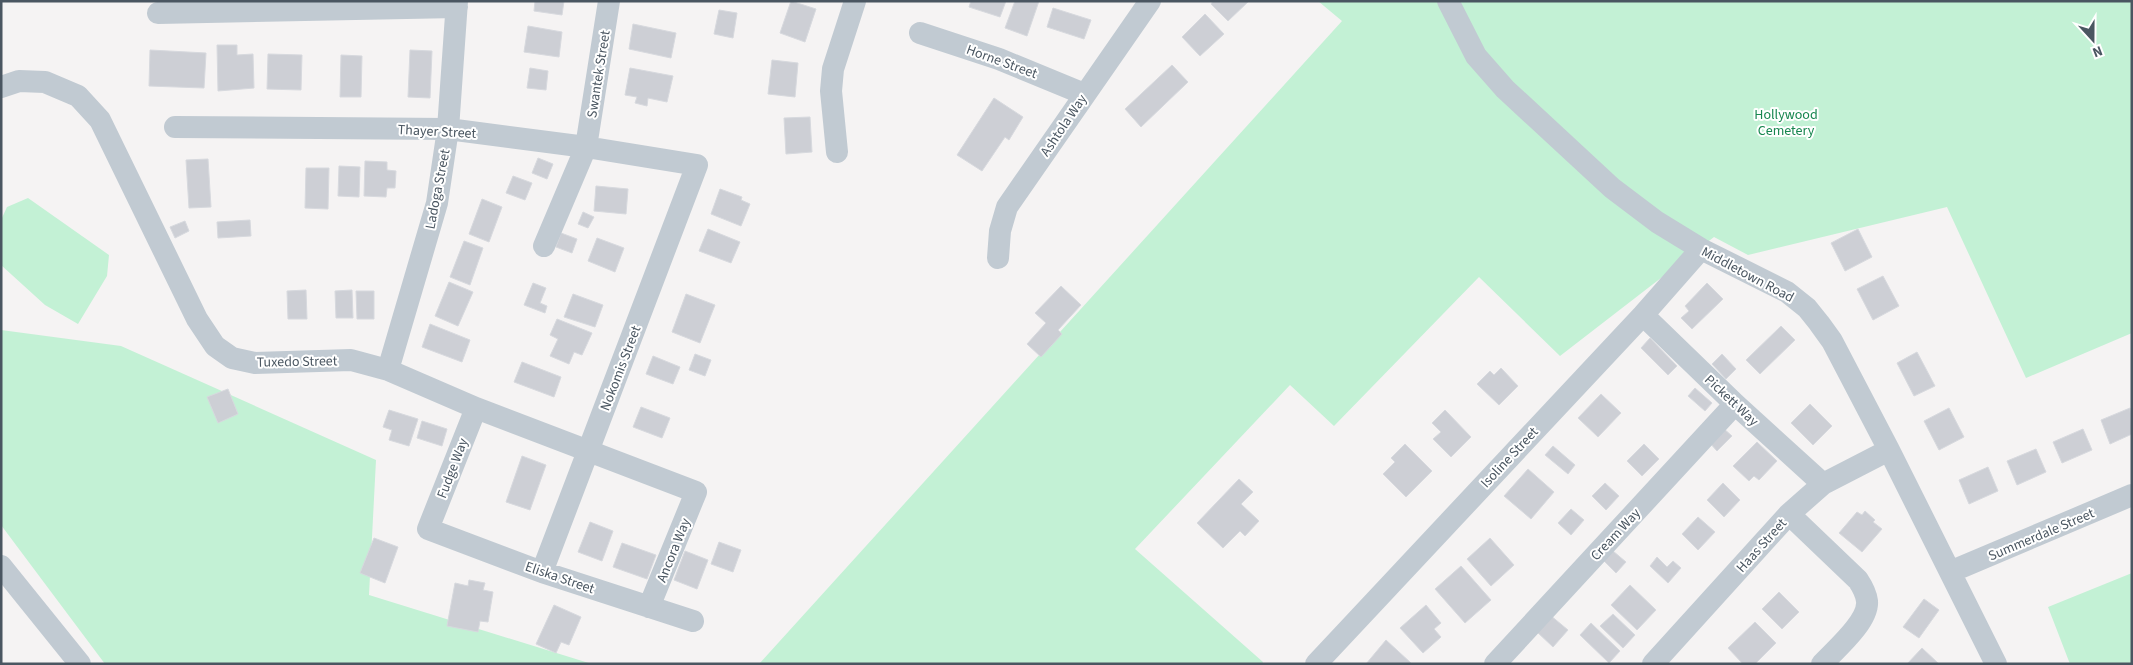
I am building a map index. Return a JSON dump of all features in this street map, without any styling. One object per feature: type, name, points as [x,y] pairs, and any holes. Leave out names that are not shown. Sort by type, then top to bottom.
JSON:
[{"type":"street","name":"Swantek Street","points":[[586,147],[610,1]]},
{"type":"street","points":[[837,152],[831,91],[833,70],[855,1]]},
{"type":"street","name":"Ashtola Way","points":[[998,258],[1000,231],[1007,207],[1150,1]]},
{"type":"street","name":"Middletown Road","points":[[1448,1],[1476,56],[1505,89],[1612,188],[1657,222],[1701,249],[1787,292],[1807,308],[1832,340],[1996,664]]},
{"type":"street","points":[[158,13],[457,4]]},
{"type":"street","name":"Ladoga Street","points":[[388,370],[437,204],[448,129],[457,4]]},
{"type":"street","name":"Horne Street","points":[[920,33],[999,59],[1084,94]]},
{"type":"street","name":"Tuxedo Street","points":[[1,87],[19,80],[45,82],[78,96],[100,120],[197,319],[215,346],[232,358],[255,363],[351,360],[388,370],[476,408],[696,492]]},
{"type":"street","name":"Thayer Street","points":[[175,127],[448,129],[586,147],[697,165]]},
{"type":"street","points":[[544,246],[586,147]]},
{"type":"street","name":"Nokomis Street","points":[[542,572],[697,165]]},
{"type":"street","name":"Isoline Street","points":[[1316,664],[1643,315],[1701,249]]},
{"type":"street","name":"Pickett Way","points":[[1643,315],[1735,404],[1822,484]]},
{"type":"street","name":"Cream Way","points":[[1495,664],[1735,404]]},
{"type":"street","name":"Fudge Way","points":[[428,529],[476,408]]},
{"type":"street","name":"Haas Street","points":[[1654,664],[1789,514],[1822,484],[1889,450]]},
{"type":"street","name":"Ancora Way","points":[[649,607],[696,492]]},
{"type":"street","name":"Summerdale Street","points":[[1950,572],[2132,495]]},
{"type":"street","points":[[1789,514],[1858,580],[1868,602],[1866,613],[1855,628],[1822,664]]},
{"type":"street","name":"Eliska Street","points":[[428,529],[542,572],[693,621]]},
{"type":"street","points":[[1,566],[80,664]]},
{"type":"green space","name":"Hollywood Cemetery","points":[[1318,1],[2132,1],[2132,333],[2026,378],[1947,207],[1748,255],[1714,237],[1560,356],[1479,277],[1334,426],[1290,385],[1135,549],[1263,662],[1262,664],[759,664],[1342,21]]},
{"type":"green space","points":[[28,198],[109,255],[107,276],[78,324],[45,305],[1,265],[1,220],[7,207]]},
{"type":"green space","points":[[1,330],[121,346],[376,460],[369,595],[592,664],[105,664],[1,525]]},
{"type":"green space","points":[[2132,573],[2132,664],[2070,664],[2048,607]]},
{"type":"building","points":[[535,1],[564,1],[562,15],[534,11]]},
{"type":"building","points":[[791,1],[816,9],[805,42],[780,33]]},
{"type":"building","points":[[971,1],[1006,1],[1000,17],[969,7]]},
{"type":"building","points":[[1015,1],[1039,1],[1027,36],[1005,28]]},
{"type":"building","points":[[1213,1],[1249,1],[1228,21],[1211,4]]},
{"type":"building","points":[[1053,8],[1091,20],[1084,39],[1047,27]]},
{"type":"building","points":[[719,10],[737,13],[733,38],[714,34]]},
{"type":"building","points":[[1205,14],[1224,34],[1200,56],[1182,37]]},
{"type":"building","points":[[633,24],[676,33],[671,58],[629,49]]},
{"type":"building","points":[[528,26],[562,32],[559,57],[524,52]]},
{"type":"building","points":[[217,45],[237,45],[237,55],[253,54],[254,88],[218,91]]},
{"type":"building","points":[[150,50],[206,53],[204,88],[149,86]]},
{"type":"building","points":[[410,50],[432,51],[430,98],[408,97]]},
{"type":"building","points":[[268,54],[302,55],[301,90],[267,89]]},
{"type":"building","points":[[341,55],[362,56],[361,97],[340,97]]},
{"type":"building","points":[[772,60],[798,63],[795,97],[768,94]]},
{"type":"building","points":[[1172,65],[1188,82],[1141,127],[1125,109]]},
{"type":"building","points":[[530,68],[548,71],[546,90],[527,88]]},
{"type":"building","points":[[630,68],[673,76],[667,102],[648,98],[647,106],[635,103],[637,97],[625,95]]},
{"type":"building","points":[[994,98],[1023,117],[1009,140],[1005,137],[982,171],[957,155]]},
{"type":"building","points":[[810,117],[812,152],[786,154],[784,118]]},
{"type":"building","points":[[538,158],[553,164],[547,179],[532,173]]},
{"type":"building","points":[[208,159],[211,207],[189,208],[186,160]]},
{"type":"building","points":[[365,161],[387,162],[387,170],[396,171],[395,188],[387,188],[386,197],[364,196]]},
{"type":"building","points":[[339,166],[360,167],[359,197],[338,196]]},
{"type":"building","points":[[306,168],[329,168],[328,209],[305,208]]},
{"type":"building","points":[[513,176],[532,183],[525,200],[506,193]]},
{"type":"building","points":[[596,186],[628,189],[626,214],[594,211]]},
{"type":"building","points":[[720,189],[742,197],[741,200],[750,204],[741,226],[711,214]]},
{"type":"building","points":[[482,199],[502,207],[489,242],[469,234]]},
{"type":"building","points":[[583,212],[594,217],[588,228],[578,224]]},
{"type":"building","points":[[250,220],[251,236],[218,238],[217,222]]},
{"type":"building","points":[[185,221],[189,231],[175,238],[170,227]]},
{"type":"building","points":[[708,229],[740,242],[731,263],[699,251]]},
{"type":"building","points":[[1858,229],[1872,257],[1845,271],[1831,243]]},
{"type":"building","points":[[561,233],[577,239],[572,253],[556,247]]},
{"type":"building","points":[[597,238],[624,248],[615,272],[588,261]]},
{"type":"building","points":[[464,241],[483,248],[470,285],[450,277]]},
{"type":"building","points":[[1883,276],[1899,306],[1873,320],[1857,289]]},
{"type":"building","points":[[449,282],[473,292],[458,326],[435,316]]},
{"type":"building","points":[[533,283],[546,288],[540,303],[547,306],[545,313],[524,305]]},
{"type":"building","points":[[1707,283],[1723,299],[1692,329],[1681,318],[1689,311],[1685,306]]},
{"type":"building","points":[[1061,286],[1081,305],[1058,330],[1062,334],[1041,357],[1027,344],[1046,323],[1035,313]]},
{"type":"building","points":[[306,290],[307,319],[288,319],[287,291]]},
{"type":"building","points":[[352,290],[353,318],[336,318],[335,291]]},
{"type":"building","points":[[356,291],[374,291],[374,319],[357,319]]},
{"type":"building","points":[[573,294],[603,305],[595,327],[564,317]]},
{"type":"building","points":[[686,294],[715,305],[700,343],[672,332]]},
{"type":"building","points":[[557,319],[592,333],[582,355],[574,352],[569,364],[550,356],[558,339],[550,335]]},
{"type":"building","points":[[430,324],[470,340],[462,362],[422,347]]},
{"type":"building","points":[[1781,326],[1795,340],[1760,374],[1746,360]]},
{"type":"building","points":[[1650,338],[1677,366],[1668,375],[1641,348]]},
{"type":"building","points":[[1917,352],[1935,386],[1914,396],[1897,363]]},
{"type":"building","points":[[695,354],[711,360],[705,376],[689,370]]},
{"type":"building","points":[[1722,354],[1736,369],[1726,379],[1712,364]]},
{"type":"building","points":[[653,356],[680,367],[673,384],[646,374]]},
{"type":"building","points":[[522,362],[561,377],[554,397],[514,382]]},
{"type":"building","points":[[1501,368],[1518,386],[1499,405],[1477,384],[1490,371],[1494,375]]},
{"type":"building","points":[[1695,388],[1712,403],[1705,411],[1688,396]]},
{"type":"building","points":[[228,389],[238,414],[218,423],[207,397]]},
{"type":"building","points":[[1601,394],[1621,413],[1598,437],[1578,418]]},
{"type":"building","points":[[1810,404],[1832,426],[1813,445],[1791,423]]},
{"type":"building","points":[[641,407],[670,418],[662,438],[633,427]]},
{"type":"building","points":[[1949,408],[1964,437],[1939,450],[1924,421]]},
{"type":"building","points":[[2130,408],[2132,434],[2110,444],[2101,420]]},
{"type":"building","points":[[389,410],[418,419],[409,446],[389,440],[392,430],[383,427]]},
{"type":"building","points":[[1445,410],[1471,437],[1451,457],[1433,439],[1441,432],[1432,423]]},
{"type":"building","points":[[422,421],[447,429],[442,446],[417,438]]},
{"type":"building","points":[[1723,428],[1732,436],[1717,451],[1709,442]]},
{"type":"building","points":[[2083,429],[2092,450],[2062,463],[2053,442]]},
{"type":"building","points":[[1757,442],[1777,461],[1759,480],[1754,476],[1749,481],[1733,466]]},
{"type":"building","points":[[1405,444],[1432,471],[1406,497],[1383,474],[1395,462],[1391,458]]},
{"type":"building","points":[[1644,444],[1659,459],[1642,476],[1627,461]]},
{"type":"building","points":[[1553,446],[1575,465],[1568,474],[1545,455]]},
{"type":"building","points":[[2036,449],[2046,472],[2017,485],[2007,461]]},
{"type":"building","points":[[522,456],[546,465],[530,510],[506,502]]},
{"type":"building","points":[[1988,467],[1998,491],[1969,504],[1959,480]]},
{"type":"building","points":[[1528,469],[1554,492],[1531,519],[1504,496]]},
{"type":"building","points":[[1239,479],[1253,492],[1241,504],[1259,521],[1245,536],[1240,531],[1223,548],[1197,523]]},
{"type":"building","points":[[1605,483],[1619,496],[1606,510],[1592,496]]},
{"type":"building","points":[[1723,483],[1740,500],[1724,517],[1707,500]]},
{"type":"building","points":[[1571,509],[1584,520],[1571,535],[1558,523]]},
{"type":"building","points":[[1865,511],[1875,520],[1873,522],[1882,529],[1862,552],[1839,533],[1857,512],[1862,515]]},
{"type":"building","points":[[1698,517],[1715,532],[1698,550],[1682,534]]},
{"type":"building","points":[[590,522],[613,531],[602,561],[578,552]]},
{"type":"building","points":[[374,538],[398,547],[385,583],[360,573]]},
{"type":"building","points":[[1490,538],[1514,565],[1491,586],[1467,559]]},
{"type":"building","points":[[719,542],[741,550],[733,572],[711,564]]},
{"type":"building","points":[[622,543],[656,555],[647,579],[613,567]]},
{"type":"building","points":[[685,551],[708,560],[697,589],[674,580]]},
{"type":"building","points":[[1613,551],[1626,562],[1616,573],[1604,561]]},
{"type":"building","points":[[1657,557],[1667,567],[1673,561],[1681,568],[1668,583],[1650,566]]},
{"type":"building","points":[[1461,566],[1491,600],[1465,623],[1435,589]]},
{"type":"building","points":[[469,580],[485,583],[483,590],[493,592],[488,622],[480,621],[478,632],[447,626],[455,583],[468,586]]},
{"type":"building","points":[[1630,585],[1656,610],[1637,630],[1611,605]]},
{"type":"building","points":[[1779,592],[1799,612],[1782,629],[1762,609]]},
{"type":"building","points":[[1924,599],[1939,610],[1919,638],[1903,627]]},
{"type":"building","points":[[554,605],[581,617],[569,645],[561,642],[556,653],[536,644]]},
{"type":"building","points":[[1426,605],[1441,623],[1434,629],[1441,637],[1423,653],[1400,628]]},
{"type":"building","points":[[1613,614],[1635,635],[1623,648],[1600,626]]},
{"type":"building","points":[[1550,615],[1568,630],[1553,647],[1536,631]]},
{"type":"building","points":[[1755,622],[1776,643],[1755,664],[1743,664],[1728,648]]},
{"type":"building","points":[[1591,623],[1620,651],[1609,663],[1580,635]]},
{"type":"building","points":[[1386,640],[1411,663],[1366,664]]},
{"type":"building","points":[[1922,648],[1938,663],[1907,664]]}]
